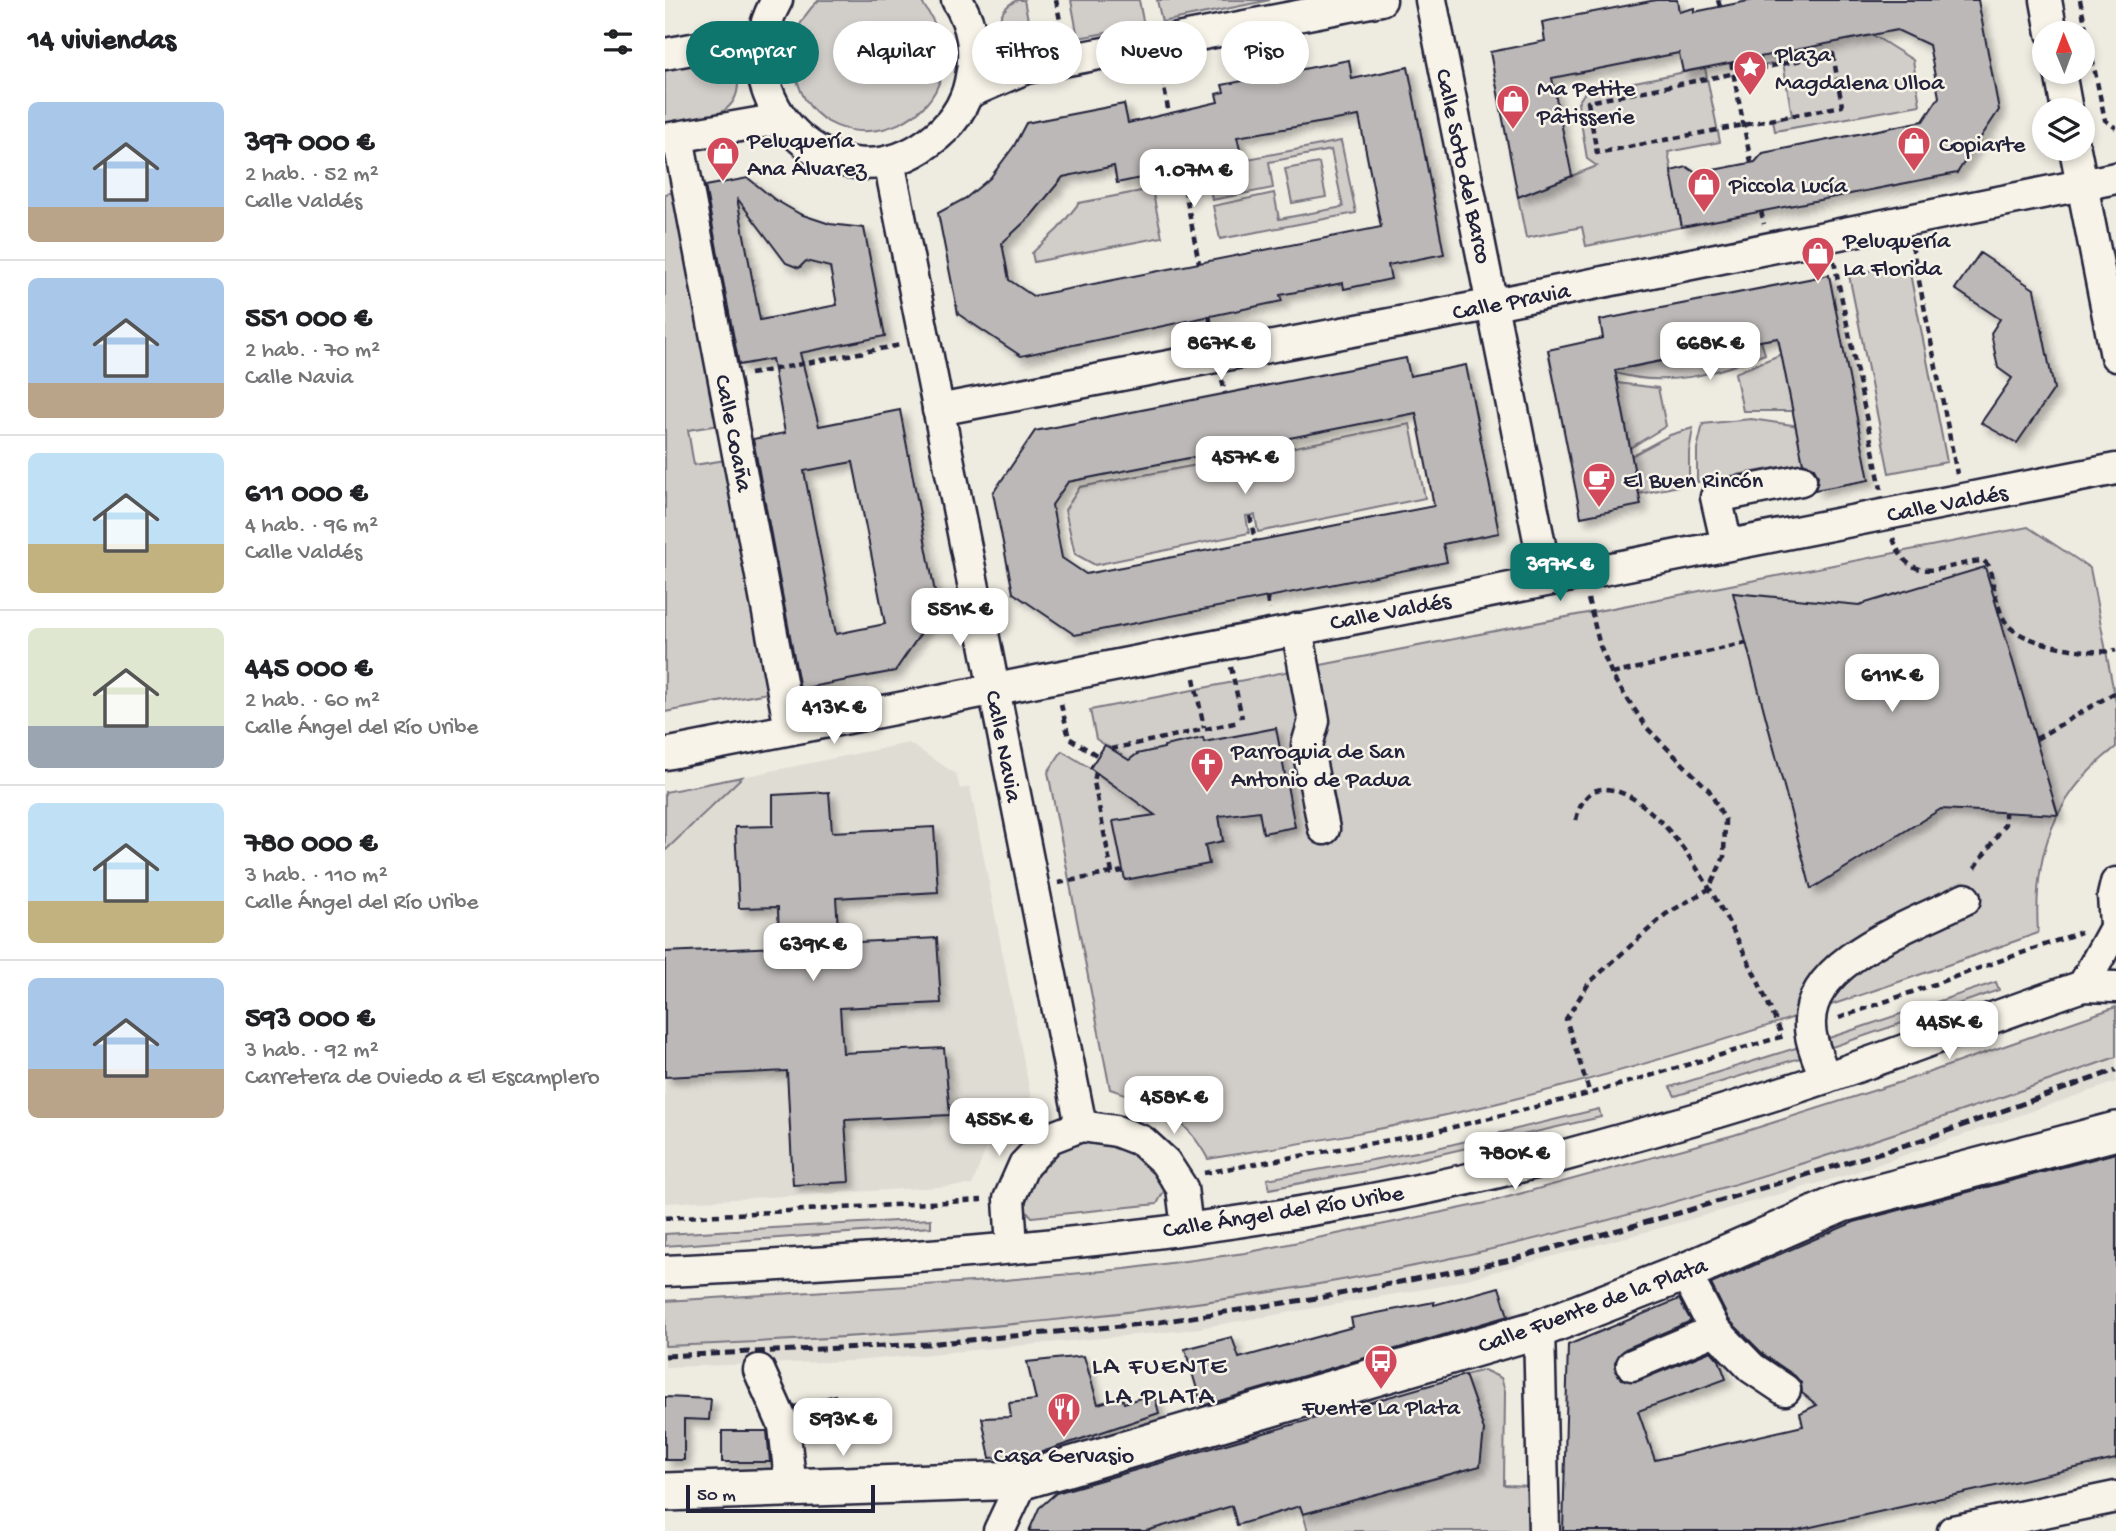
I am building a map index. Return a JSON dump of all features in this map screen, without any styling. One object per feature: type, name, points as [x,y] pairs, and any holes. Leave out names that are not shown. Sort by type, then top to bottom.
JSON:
[{"type":"main road","name":"Calle Fuente de la Plata","points":[[665,1492],[1023,1480],[1539,1329],[1685,1272],[1842,1203],[2116,1131]]},
{"type":"street","points":[[768,21],[777,0]]},
{"type":"street","points":[[764,84],[780,119],[806,145],[832,157],[860,163],[889,160],[918,150],[942,133],[959,112],[968,93],[973,68],[973,43],[967,16],[957,0]]},
{"type":"street","points":[[1207,33],[1381,0]]},
{"type":"street","name":"Calle Soto del Barco","points":[[1431,0],[1494,304],[1547,580]]},
{"type":"street","points":[[2046,0],[2050,21]]},
{"type":"street","points":[[665,54],[686,50]]},
{"type":"street","points":[[968,93],[989,84]]},
{"type":"street","points":[[671,138],[780,119]]},
{"type":"street","name":"Calle Coaña","points":[[671,138],[790,729]]},
{"type":"street","name":"Calle Navia","points":[[889,160],[1081,1126]]},
{"type":"street","points":[[2077,161],[2116,356]]},
{"type":"street","name":"Calle Pravia","points":[[938,410],[1494,304],[2116,178]]},
{"type":"street","name":"Calle Valdés","points":[[665,754],[2116,469]]},
{"type":"street","points":[[1727,545],[1716,498],[1801,480]]},
{"type":"street","points":[[1297,629],[1314,721],[1307,745],[1324,829]]},
{"type":"street","points":[[2083,986],[2115,929],[2116,883]]},
{"type":"street","points":[[1825,1078],[1796,1032],[1820,987],[1840,963],[1965,899]]},
{"type":"street","name":"Calle Ángel del Río Uribe","points":[[665,1271],[781,1266],[1012,1247],[1187,1228],[1385,1195],[1560,1156],[1825,1078],[2083,986],[2116,987]]},
{"type":"street","points":[[1012,1247],[1009,1199],[1024,1165],[1050,1138],[1081,1126],[1116,1131],[1142,1141],[1165,1162],[1182,1188],[1187,1228]]},
{"type":"street","points":[[1685,1272],[1715,1330],[1752,1368],[1785,1390]]},
{"type":"street","points":[[1539,1329],[1544,1531]]},
{"type":"street","points":[[1632,1365],[1715,1330]]},
{"type":"street","points":[[759,1370],[779,1399],[792,1488]]},
{"type":"street","points":[[999,1531],[1023,1480]]},
{"type":"street","points":[[1953,1531],[2116,1497]]},
{"type":"path","points":[[1056,0],[1060,21]]},
{"type":"path","points":[[1718,0],[1720,7]]},
{"type":"path","points":[[2080,0],[2105,120],[2116,128]]},
{"type":"path","points":[[1833,54],[1842,106],[1743,124],[1597,153],[1588,102],[1833,54]]},
{"type":"path","points":[[1731,62],[1751,162]]},
{"type":"path","points":[[1163,84],[1169,114]]},
{"type":"path","points":[[1180,165],[1199,263]]},
{"type":"path","points":[[1907,220],[1962,499]]},
{"type":"path","points":[[1829,236],[1886,514],[1898,552],[1924,570],[1945,570],[1984,561],[1989,566],[1999,609],[2007,625],[2022,635],[2070,649],[2100,654],[2116,650]]},
{"type":"path","points":[[747,375],[925,341]]},
{"type":"path","points":[[1237,451],[1241,472]]},
{"type":"path","points":[[1250,516],[1255,541]]},
{"type":"path","points":[[1945,570],[1947,578]]},
{"type":"path","points":[[1582,573],[1599,646],[1612,674],[1647,728],[1709,790],[1725,820],[1724,857],[1709,889],[1666,914],[1589,983],[1566,1019],[1590,1094]]},
{"type":"path","points":[[1111,749],[1240,720],[1226,643]]},
{"type":"path","points":[[1612,674],[1746,643]]},
{"type":"path","points":[[1189,649],[1204,728]]},
{"type":"path","points":[[1055,676],[1069,738],[1098,756]]},
{"type":"path","points":[[2036,739],[2116,692]]},
{"type":"path","points":[[1097,772],[1094,782],[1112,873]]},
{"type":"path","points":[[1576,820],[1578,807],[1587,796],[1601,788],[1616,789],[1632,797],[1663,821],[1731,922],[1796,1032]]},
{"type":"path","points":[[1975,868],[2005,824],[2005,813]]},
{"type":"path","points":[[1033,887],[1123,871]]},
{"type":"path","points":[[1175,1178],[1429,1133],[1590,1094],[1796,1032],[2115,929]]},
{"type":"path","points":[[665,1218],[1009,1199]]},
{"type":"shaded area","points":[[819,0],[920,0],[931,21],[833,21],[833,84],[937,84],[925,105],[899,123],[868,131],[837,126],[811,107],[800,84],[819,84],[819,21],[803,21]]},
{"type":"shaded area","points":[[1017,0],[1024,0],[1028,21],[1000,21],[1008,6]]},
{"type":"shaded area","points":[[1071,0],[1139,0],[1143,21],[1096,21],[1096,35],[1082,37],[1082,21],[1075,21]]},
{"type":"shaded area","points":[[1157,0],[1270,0],[1167,21],[1162,21]]},
{"type":"shaded area","points":[[1873,35],[1913,60],[1920,105],[1775,131],[1773,120],[1792,116],[1783,62],[1762,66],[1761,56]]},
{"type":"shaded area","points":[[686,64],[686,84],[738,84],[736,96],[731,105],[722,112],[700,120],[665,125],[665,68]]},
{"type":"shaded area","points":[[1705,68],[1720,142],[1668,152],[1682,227],[1586,246],[1582,227],[1526,238],[1518,197],[1597,166],[1587,159],[1578,103],[1585,92]]},
{"type":"shaded area","points":[[1341,141],[1356,213],[1220,239],[1213,206],[1274,193],[1279,219],[1343,207],[1331,150],[1269,162],[1273,188],[1212,200],[1207,167]]},
{"type":"shaded area","points":[[1319,163],[1326,197],[1292,203],[1285,169]]},
{"type":"shaded area","points":[[1152,189],[1162,237],[1034,262],[1032,253],[1058,229],[1079,203]]},
{"type":"shaded area","points":[[681,191],[726,424],[688,430],[694,465],[732,459],[778,691],[665,712],[665,194]]},
{"type":"shaded area","points":[[1908,263],[1947,462],[1889,473],[1849,275]]},
{"type":"shaded area","points":[[1761,341],[1765,354],[1728,368],[1690,377],[1652,379],[1612,372],[1612,368],[1632,364],[1633,367],[1676,358],[1676,355]]},
{"type":"shaded area","points":[[1782,354],[1793,411],[1743,411],[1735,373]]},
{"type":"shaded area","points":[[1617,383],[1658,388],[1666,426],[1630,448]]},
{"type":"shaded area","points":[[1751,419],[1799,426],[1803,463],[1697,482],[1697,449],[1703,424]]},
{"type":"shaded area","points":[[1410,424],[1425,498],[1258,532],[1255,515],[1246,516],[1249,533],[1095,565],[1075,554],[1065,510],[1080,487],[1234,458],[1236,473],[1245,472],[1244,457]]},
{"type":"shaded area","points":[[1693,428],[1689,452],[1689,484],[1639,494],[1629,457],[1670,435]]},
{"type":"shaded area","points":[[2028,527],[2090,568],[2116,703],[2116,747],[2094,766],[2077,786],[2051,829],[2039,878],[2038,933],[1768,1026],[1632,1067],[1423,1120],[1244,1153],[1208,1159],[1179,1121],[1155,1106],[1110,1089],[1048,772],[1062,751],[1090,768],[1105,745],[1096,739],[1090,710]]},
{"type":"shaded area","points":[[909,743],[956,774],[960,789],[970,787],[1031,1098],[989,1141],[972,1185],[665,1203],[665,851],[742,777]]},
{"type":"shaded area","points":[[742,777],[665,851],[665,792]]},
{"type":"shaded area","points":[[1996,982],[1999,990],[1829,1048],[1826,1039]]},
{"type":"shaded area","points":[[2116,1007],[2116,1057],[1776,1172],[1516,1243],[1335,1281],[1144,1310],[953,1329],[665,1346],[665,1301],[1005,1280],[1125,1269],[1245,1253],[1486,1203],[1734,1135],[1907,1080]]},
{"type":"shaded area","points":[[1799,1047],[1803,1057],[1675,1096],[1670,1087]]},
{"type":"shaded area","points":[[2116,1057],[2116,1082],[1850,1174],[1653,1230],[1436,1287],[1187,1330],[854,1361],[665,1367],[665,1346],[852,1339],[1182,1307],[1429,1263],[1646,1210],[1837,1153]]},
{"type":"shaded area","points":[[1599,1109],[1601,1117],[1371,1170],[1269,1189],[1267,1179],[1433,1149]]},
{"type":"shaded area","points":[[1087,1140],[1123,1149],[1141,1159],[1165,1189],[1157,1204],[1032,1217],[1021,1205],[1037,1171],[1052,1155]]},
{"type":"shaded area","points":[[931,1219],[931,1227],[665,1246],[665,1234]]},
{"type":"shaded area","points":[[1484,1370],[1501,1378],[1505,1391],[1504,1485],[1534,1486],[1534,1531],[1308,1531],[1303,1514],[1398,1484],[1399,1489],[1479,1466],[1484,1430],[1465,1375]]},
{"type":"building","points":[[1656,0],[1677,0],[1679,12],[1694,8],[1694,12],[1753,0],[1978,0],[1999,110],[1957,173],[1682,227],[1671,171],[1687,167],[1696,173],[1755,162],[1763,153],[1923,121],[1939,97],[1929,45],[1897,30],[1683,72],[1679,53],[1552,78],[1572,176],[1518,197],[1490,52],[1545,41],[1542,22]]},
{"type":"building","points":[[1349,60],[1352,79],[1408,67],[1444,254],[1388,265],[1391,279],[1344,289],[1343,283],[1280,295],[1282,301],[1021,356],[958,314],[938,213],[966,198],[990,178],[1014,146],[1026,123],[1124,104],[1128,123],[1218,102],[1216,94],[1224,92],[1222,85],[1227,84],[1309,84],[1309,68]],"holes":[[[1359,116],[1381,227],[1033,296],[1009,280],[1002,243],[1031,216],[1063,177],[1114,166],[1117,183],[1155,175],[1154,170],[1208,160],[1208,165],[1242,158],[1237,137]]]},
{"type":"building","points":[[748,178],[774,199],[800,214],[830,224],[864,228],[885,336],[800,353],[819,426],[900,410],[938,608],[895,671],[800,689],[753,439],[785,433],[772,359],[739,365],[705,186]],"holes":[[[737,198],[786,263],[799,268],[806,261],[830,267],[837,305],[760,320]],[[853,462],[885,624],[836,634],[804,471]]]},
{"type":"building","points":[[1980,253],[2034,289],[2054,389],[2017,443],[1981,423],[2012,378],[1998,368],[1991,333],[2000,319],[1955,289]]},
{"type":"building","points":[[1829,275],[1869,480],[1815,490],[1818,476],[1814,468],[1803,463],[1778,338],[1676,355],[1676,358],[1615,370],[1641,505],[1581,517],[1548,350],[1603,338],[1600,320]]},
{"type":"building","points":[[1406,358],[1410,376],[1466,365],[1499,533],[1443,544],[1447,562],[1075,635],[1013,593],[993,493],[1035,431]],"holes":[[[1416,413],[1434,506],[1086,574],[1062,558],[1052,505],[1068,482]]]},
{"type":"building","points":[[1985,567],[2058,815],[1941,809],[1811,889],[1733,593],[1859,605]]},
{"type":"building","name":"Parroquia de San Antonio de Padua","points":[[1276,728],[1295,827],[1263,833],[1259,811],[1219,816],[1223,841],[1205,845],[1209,864],[1125,880],[1113,821],[1155,815],[1090,768],[1105,745],[1129,760],[1137,754],[1164,746],[1203,738],[1204,742]]},
{"type":"building","points":[[829,792],[832,832],[934,827],[938,892],[836,898],[839,943],[937,938],[941,1003],[840,1008],[843,1053],[944,1048],[950,1115],[845,1120],[849,1182],[793,1185],[787,1071],[665,1077],[665,952],[779,947],[778,907],[739,908],[735,827],[773,826],[773,795]]},
{"type":"building","points":[[2116,1153],[2116,1459],[1793,1531],[1563,1531],[1568,1345],[1679,1299],[1691,1321],[1625,1349],[1615,1362],[1616,1372],[1622,1379],[1638,1381],[1711,1351],[1719,1360],[1726,1379],[1638,1411],[1655,1460],[1803,1426],[1800,1413],[1817,1405],[1802,1393],[1801,1383],[1795,1376],[1763,1354],[1729,1320],[1711,1284],[1854,1222]]},
{"type":"building","points":[[1499,1287],[1508,1316],[1202,1406],[1185,1349],[1232,1337],[1239,1358],[1353,1327],[1351,1318],[1434,1302],[1434,1305]]},
{"type":"building","points":[[1084,1356],[1098,1404],[1122,1397],[1124,1403],[1154,1394],[1159,1413],[1033,1455],[990,1458],[982,1418],[1011,1417],[1009,1403],[1036,1400],[1027,1362]]},
{"type":"building","points":[[1465,1375],[1484,1430],[1480,1466],[1303,1514],[1300,1506],[1237,1525],[1232,1506],[1146,1531],[1029,1531],[1039,1508],[1056,1493]]},
{"type":"building","points":[[835,1395],[841,1422],[802,1433],[794,1406]]},
{"type":"building","points":[[665,1397],[711,1399],[709,1420],[684,1419],[684,1460],[665,1460]]},
{"type":"building","points":[[722,1431],[767,1431],[770,1462],[722,1462]]},
{"type":"railway","points":[[665,1356],[927,1344],[1153,1323],[1324,1297],[1506,1261],[1679,1213],[1922,1140],[2116,1070]]},
{"type":"place","name":"Plaza Magdalena Ulloa","points":[[1750,97]]},
{"type":"place","name":"Ma Petite Pâtisserie","points":[[1513,131]]},
{"type":"place","name":"Copiarte","points":[[1914,173]]},
{"type":"place","name":"Peluquería Ana Álvarez","points":[[723,183]]},
{"type":"place","name":"Piccola Lucía","points":[[1704,214]]},
{"type":"place","name":"Peluquería La Florida","points":[[1818,283]]},
{"type":"place","name":"El Buen Rincón","points":[[1599,509]]},
{"type":"place","name":"Parroquia de San Antonio de Padua","points":[[1207,794]]},
{"type":"place","name":"Fuente La Plata","points":[[1381,1391]]},
{"type":"place","name":"Casa Gervasio","points":[[1064,1439]]},
{"type":"district","name":"LA FUENTE LA PLATA","points":[[1160,1379]]}]
